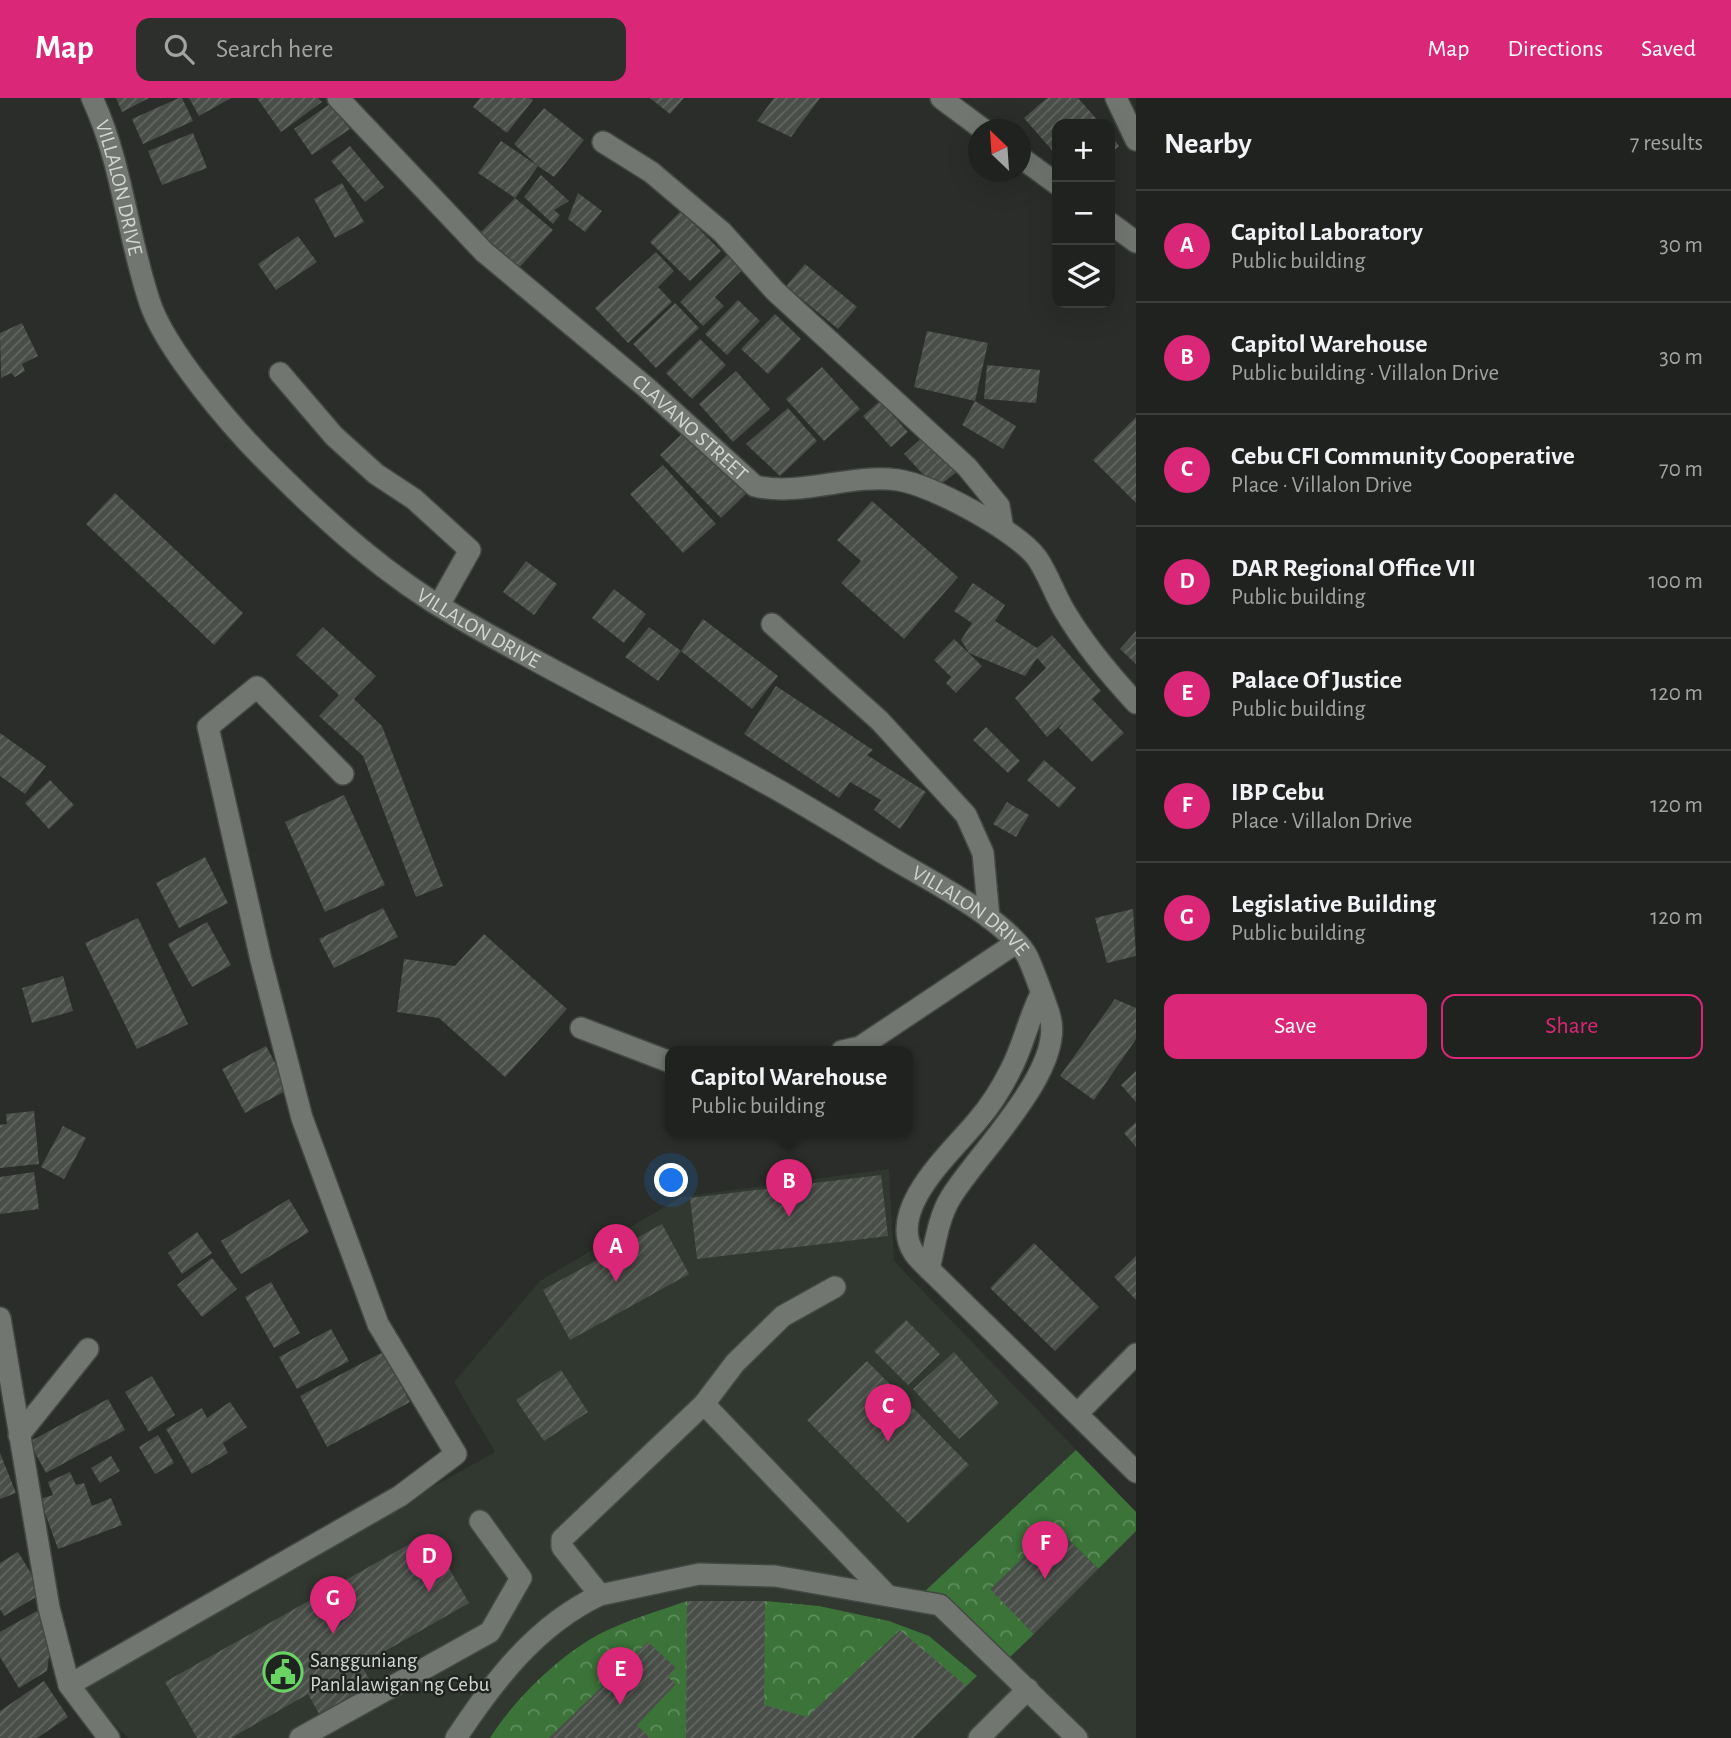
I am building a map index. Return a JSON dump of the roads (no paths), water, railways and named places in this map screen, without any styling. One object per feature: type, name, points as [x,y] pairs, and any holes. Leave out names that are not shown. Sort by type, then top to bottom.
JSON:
[{"type":"street","name":"VILLALON DRIVE","points":[[92,98],[105,126],[149,303],[164,337],[271,466],[367,555],[439,605],[764,782],[989,918],[1027,955],[1040,996],[1050,1016],[1052,1033],[1048,1052],[1034,1081],[1002,1131],[950,1198],[939,1225],[929,1269]]},
{"type":"street","name":"CLAVANO STREET","points":[[338,98],[484,252],[647,388],[755,486],[775,491],[862,480],[899,480],[961,505],[1003,529],[1035,556],[1063,608],[1100,664],[1136,702]]},
{"type":"street","points":[[941,98],[969,119]]},
{"type":"street","points":[[1116,98],[1136,140]]},
{"type":"street","points":[[603,142],[651,172],[722,232],[775,291],[967,467],[999,506],[1003,529]]},
{"type":"street","points":[[1031,165],[1054,182]]},
{"type":"street","points":[[1115,227],[1136,242]]},
{"type":"street","points":[[280,373],[334,436],[376,474],[414,499],[470,550],[439,605]]},
{"type":"street","points":[[772,624],[880,721],[966,815],[983,853],[989,918]]},
{"type":"street","points":[[69,1685],[400,1496],[456,1454],[378,1324],[302,1118],[261,960],[208,727],[257,687],[343,774]]},
{"type":"street","points":[[862,1046],[1016,943]]},
{"type":"street","points":[[1040,996],[1011,1070],[978,1120],[937,1163],[912,1208],[909,1241],[914,1252],[929,1269],[1136,1472]]},
{"type":"street","points":[[581,1028],[665,1060]]},
{"type":"street","points":[[600,1595],[562,1547],[562,1539],[704,1404],[735,1363],[782,1316],[835,1287]]},
{"type":"street","points":[[0,1318],[7,1404],[19,1435],[49,1608],[69,1685],[110,1738]]},
{"type":"street","points":[[19,1435],[88,1349]]},
{"type":"street","points":[[1078,1413],[1136,1354]]},
{"type":"street","points":[[704,1404],[886,1594]]},
{"type":"street","points":[[300,1738],[490,1632],[521,1578],[480,1521]]},
{"type":"street","points":[[456,1738],[481,1701],[527,1646],[558,1621],[600,1595],[699,1574],[775,1576],[940,1605],[1077,1738]]},
{"type":"street","points":[[490,1632],[527,1646]]},
{"type":"street","points":[[979,1738],[1028,1689]]},
{"type":"place","name":"Capitol Warehouse","points":[[789,1217]]},
{"type":"place","name":"Capitol Laboratory","points":[[616,1282]]},
{"type":"place","name":"Cebu CFI Community Cooperative","points":[[888,1442]]},
{"type":"place","name":"IBP Cebu","points":[[1045,1579]]},
{"type":"place","name":"DAR Regional Office VII","points":[[429,1592]]},
{"type":"place","name":"Legislative Building","points":[[333,1634]]},
{"type":"place","name":"Sangguniang Panlalawigan ng Cebu","points":[[283,1672]]},
{"type":"place","name":"Palace Of Justice","points":[[620,1705]]}]
